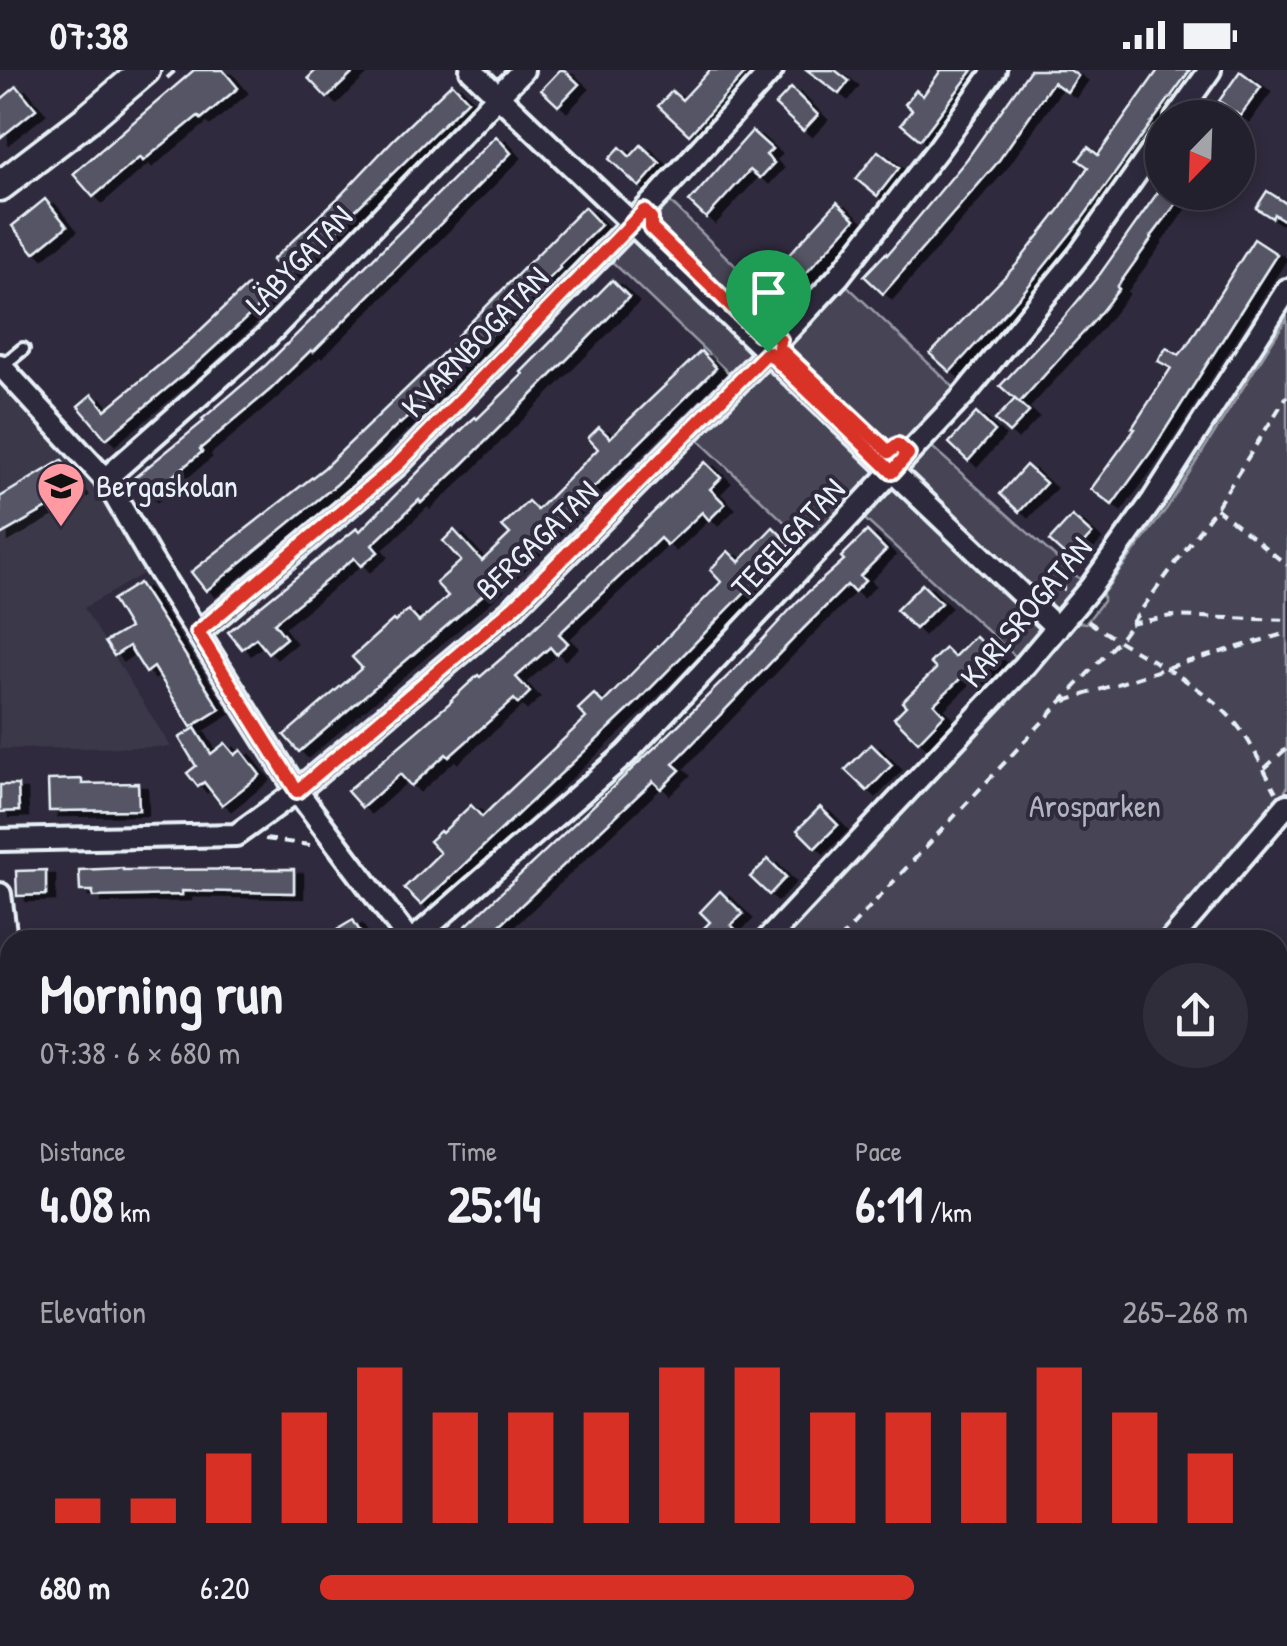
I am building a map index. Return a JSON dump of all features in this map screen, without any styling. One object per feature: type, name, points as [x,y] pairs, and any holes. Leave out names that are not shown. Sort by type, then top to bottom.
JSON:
[{"type":"street","points":[[0,186],[146,70]]},
{"type":"street","points":[[471,70],[1057,628]]},
{"type":"street","name":"LÄBYGATAN","points":[[105,479],[267,336],[524,70]]},
{"type":"street","name":"KVARNBOGATAN","points":[[198,632],[398,464],[632,223],[772,70]]},
{"type":"street","name":"BERGAGATAN","points":[[236,835],[297,791],[515,606],[768,352],[838,278],[995,70]]},
{"type":"street","points":[[1189,100],[1210,70]]},
{"type":"street","name":"TEGELGATAN","points":[[423,930],[626,754],[892,472],[963,396],[1079,254],[1145,161]]},
{"type":"street","name":"KARLSROGATAN","points":[[776,930],[1057,628],[1154,500],[1287,290]]},
{"type":"street","points":[[1,366],[105,479],[297,791],[403,930]]},
{"type":"street","points":[[1180,930],[1286,807]]},
{"type":"street","points":[[0,840],[236,835]]},
{"type":"street","points":[[0,894],[5,930]]},
{"type":"lane","points":[[1,366],[23,349]]},
{"type":"path","points":[[848,930],[1119,640],[1216,508],[1287,396]]},
{"type":"path","points":[[1216,508],[1287,566]]},
{"type":"path","points":[[1031,583],[1065,589],[1076,582]]},
{"type":"path","points":[[1072,609],[1199,688],[1233,720],[1286,807]]},
{"type":"path","points":[[1130,624],[1171,616],[1287,620]]},
{"type":"path","points":[[1060,703],[1287,633]]},
{"type":"path","points":[[1263,770],[1287,748]]},
{"type":"path","points":[[236,835],[340,848]]},
{"type":"shaded area","name":"Bergaskolan","points":[[0,378],[98,484],[146,572],[84,608],[171,747],[0,749]]},
{"type":"green space","points":[[661,193],[794,323],[838,277],[963,396],[923,439],[1090,588],[1025,665],[856,511],[816,552],[690,432],[739,383],[603,253]]},
{"type":"green space","name":"Arosparken","points":[[1287,318],[1287,788],[1164,930],[792,930],[1033,676],[1078,622],[1086,623],[1103,601],[1103,593],[1167,508]]},
{"type":"building","points":[[194,70],[223,70],[238,88],[143,161],[140,157],[93,197],[73,174]]},
{"type":"building","points":[[316,70],[356,70],[327,98],[308,78]]},
{"type":"building","points":[[560,70],[579,84],[558,106],[541,90]]},
{"type":"building","points":[[710,70],[748,70],[689,135],[658,106],[672,91],[682,100]]},
{"type":"building","points":[[807,70],[835,70],[849,81],[839,94]]},
{"type":"building","points":[[941,70],[973,70],[920,140],[901,124],[912,110],[905,104],[916,90],[923,96]]},
{"type":"building","points":[[1030,70],[1070,70],[1078,76],[1067,92],[1053,82],[997,163],[883,294],[864,276],[887,255],[967,159]]},
{"type":"building","points":[[1158,70],[1190,70],[1168,100],[1145,100],[1145,132],[1022,294],[950,372],[930,354],[1016,265],[1060,209],[1088,167],[1078,160],[1088,147],[1098,155]]},
{"type":"building","points":[[1240,71],[1261,87],[1252,100],[1220,100]]},
{"type":"building","points":[[452,83],[468,100],[287,276],[272,260]]},
{"type":"building","points":[[17,86],[36,109],[0,138],[0,100]]},
{"type":"building","points":[[791,88],[818,115],[803,131],[775,105]]},
{"type":"building","points":[[752,131],[772,149],[766,155],[774,163],[760,178],[750,170],[706,218],[689,202]]},
{"type":"building","points":[[496,136],[511,153],[313,352],[148,496],[134,478],[266,365]]},
{"type":"building","points":[[641,145],[660,163],[639,187],[609,159],[620,147],[630,157]]},
{"type":"building","points":[[878,151],[899,168],[877,196],[856,179]]},
{"type":"building","points":[[1267,191],[1287,204],[1287,222],[1256,208]]},
{"type":"building","points":[[45,199],[67,226],[34,253],[12,226]]},
{"type":"building","points":[[837,202],[855,219],[782,300],[753,272],[763,261],[774,271]]},
{"type":"building","points":[[584,207],[601,225],[456,368],[459,371],[337,484],[206,591],[191,572],[324,468],[459,338]]},
{"type":"building","points":[[1145,210],[1171,210],[1119,289],[1019,403],[1000,386],[1100,274]]},
{"type":"building","points":[[1254,239],[1277,254],[1153,449],[1112,505],[1091,489],[1135,429],[1132,428],[1171,368],[1158,361],[1166,348],[1179,355],[1186,347]]},
{"type":"building","points":[[612,280],[629,297],[463,464],[372,545],[378,552],[361,566],[354,558],[274,623],[286,638],[268,653],[256,638],[242,649],[228,632],[357,528],[360,531],[523,374]]},
{"type":"building","points":[[248,285],[264,302],[106,439],[78,406],[92,394],[105,410],[192,338]]},
{"type":"building","points":[[701,351],[716,368],[492,587],[299,752],[284,735],[362,668],[352,657],[408,610],[419,622],[448,596],[436,583],[461,561],[443,541],[454,530],[482,561],[510,534],[502,526],[528,501],[537,510],[598,449],[588,438],[599,427],[610,438]]},
{"type":"building","points":[[1015,399],[1029,412],[1009,433],[995,420]]},
{"type":"building","points":[[976,413],[995,431],[968,461],[949,443]]},
{"type":"building","points":[[62,460],[79,490],[0,535],[0,497]]},
{"type":"building","points":[[705,462],[721,478],[710,489],[725,504],[709,520],[702,512],[667,545],[660,538],[559,634],[568,643],[556,654],[550,647],[516,677],[530,692],[518,704],[514,699],[411,786],[400,774],[362,808],[347,791],[517,645]]},
{"type":"building","points":[[1026,465],[1046,483],[1019,512],[1000,494]]},
{"type":"building","points":[[1072,516],[1092,534],[1069,559],[1049,541]]},
{"type":"building","points":[[773,527],[791,545],[637,702],[421,905],[404,888],[440,853],[429,841],[471,805],[482,817],[586,718],[578,709],[594,694],[603,703],[721,582],[710,570],[728,551],[739,562]]},
{"type":"building","points":[[867,531],[886,550],[860,576],[865,581],[854,592],[847,585],[673,764],[680,770],[661,789],[653,781],[495,930],[462,930],[669,734],[798,601],[844,560],[841,557]]},
{"type":"building","points":[[139,583],[220,709],[191,727],[154,667],[146,673],[129,646],[114,656],[105,642],[129,628],[112,600]]},
{"type":"building","points":[[922,584],[941,603],[915,629],[896,610]]},
{"type":"building","points":[[975,636],[997,658],[975,680],[967,672],[934,704],[944,715],[918,742],[894,718],[906,706],[902,702],[936,669],[930,663],[945,648],[954,657]]},
{"type":"building","points":[[195,728],[211,754],[225,743],[235,755],[241,750],[260,775],[222,805],[204,782],[198,787],[187,773],[196,766],[179,738]]},
{"type":"building","points":[[871,744],[892,765],[867,791],[845,770]]},
{"type":"building","points":[[82,779],[82,784],[138,783],[139,810],[49,811],[48,780]]},
{"type":"building","points":[[0,785],[18,785],[19,811],[0,812]]},
{"type":"building","points":[[820,807],[838,825],[815,848],[797,830]]},
{"type":"building","points":[[768,859],[786,877],[769,895],[750,877]]},
{"type":"building","points":[[294,869],[294,893],[182,891],[182,895],[93,897],[93,891],[80,891],[79,870]]},
{"type":"building","points":[[46,870],[46,895],[17,896],[16,871]]},
{"type":"building","points":[[720,891],[743,914],[731,925],[736,930],[702,930],[710,922],[700,912]]},
{"type":"building","points":[[353,920],[359,930],[336,930]]},
{"type":"place","name":"Bergaskolan","points":[[61,528]]},
{"type":"route","points":[[644,211],[651,218],[651,228],[759,333],[769,332],[780,340],[779,348],[889,452],[898,445],[908,454],[892,472],[768,352],[515,606],[297,791],[198,632],[398,464],[644,211]]}]
